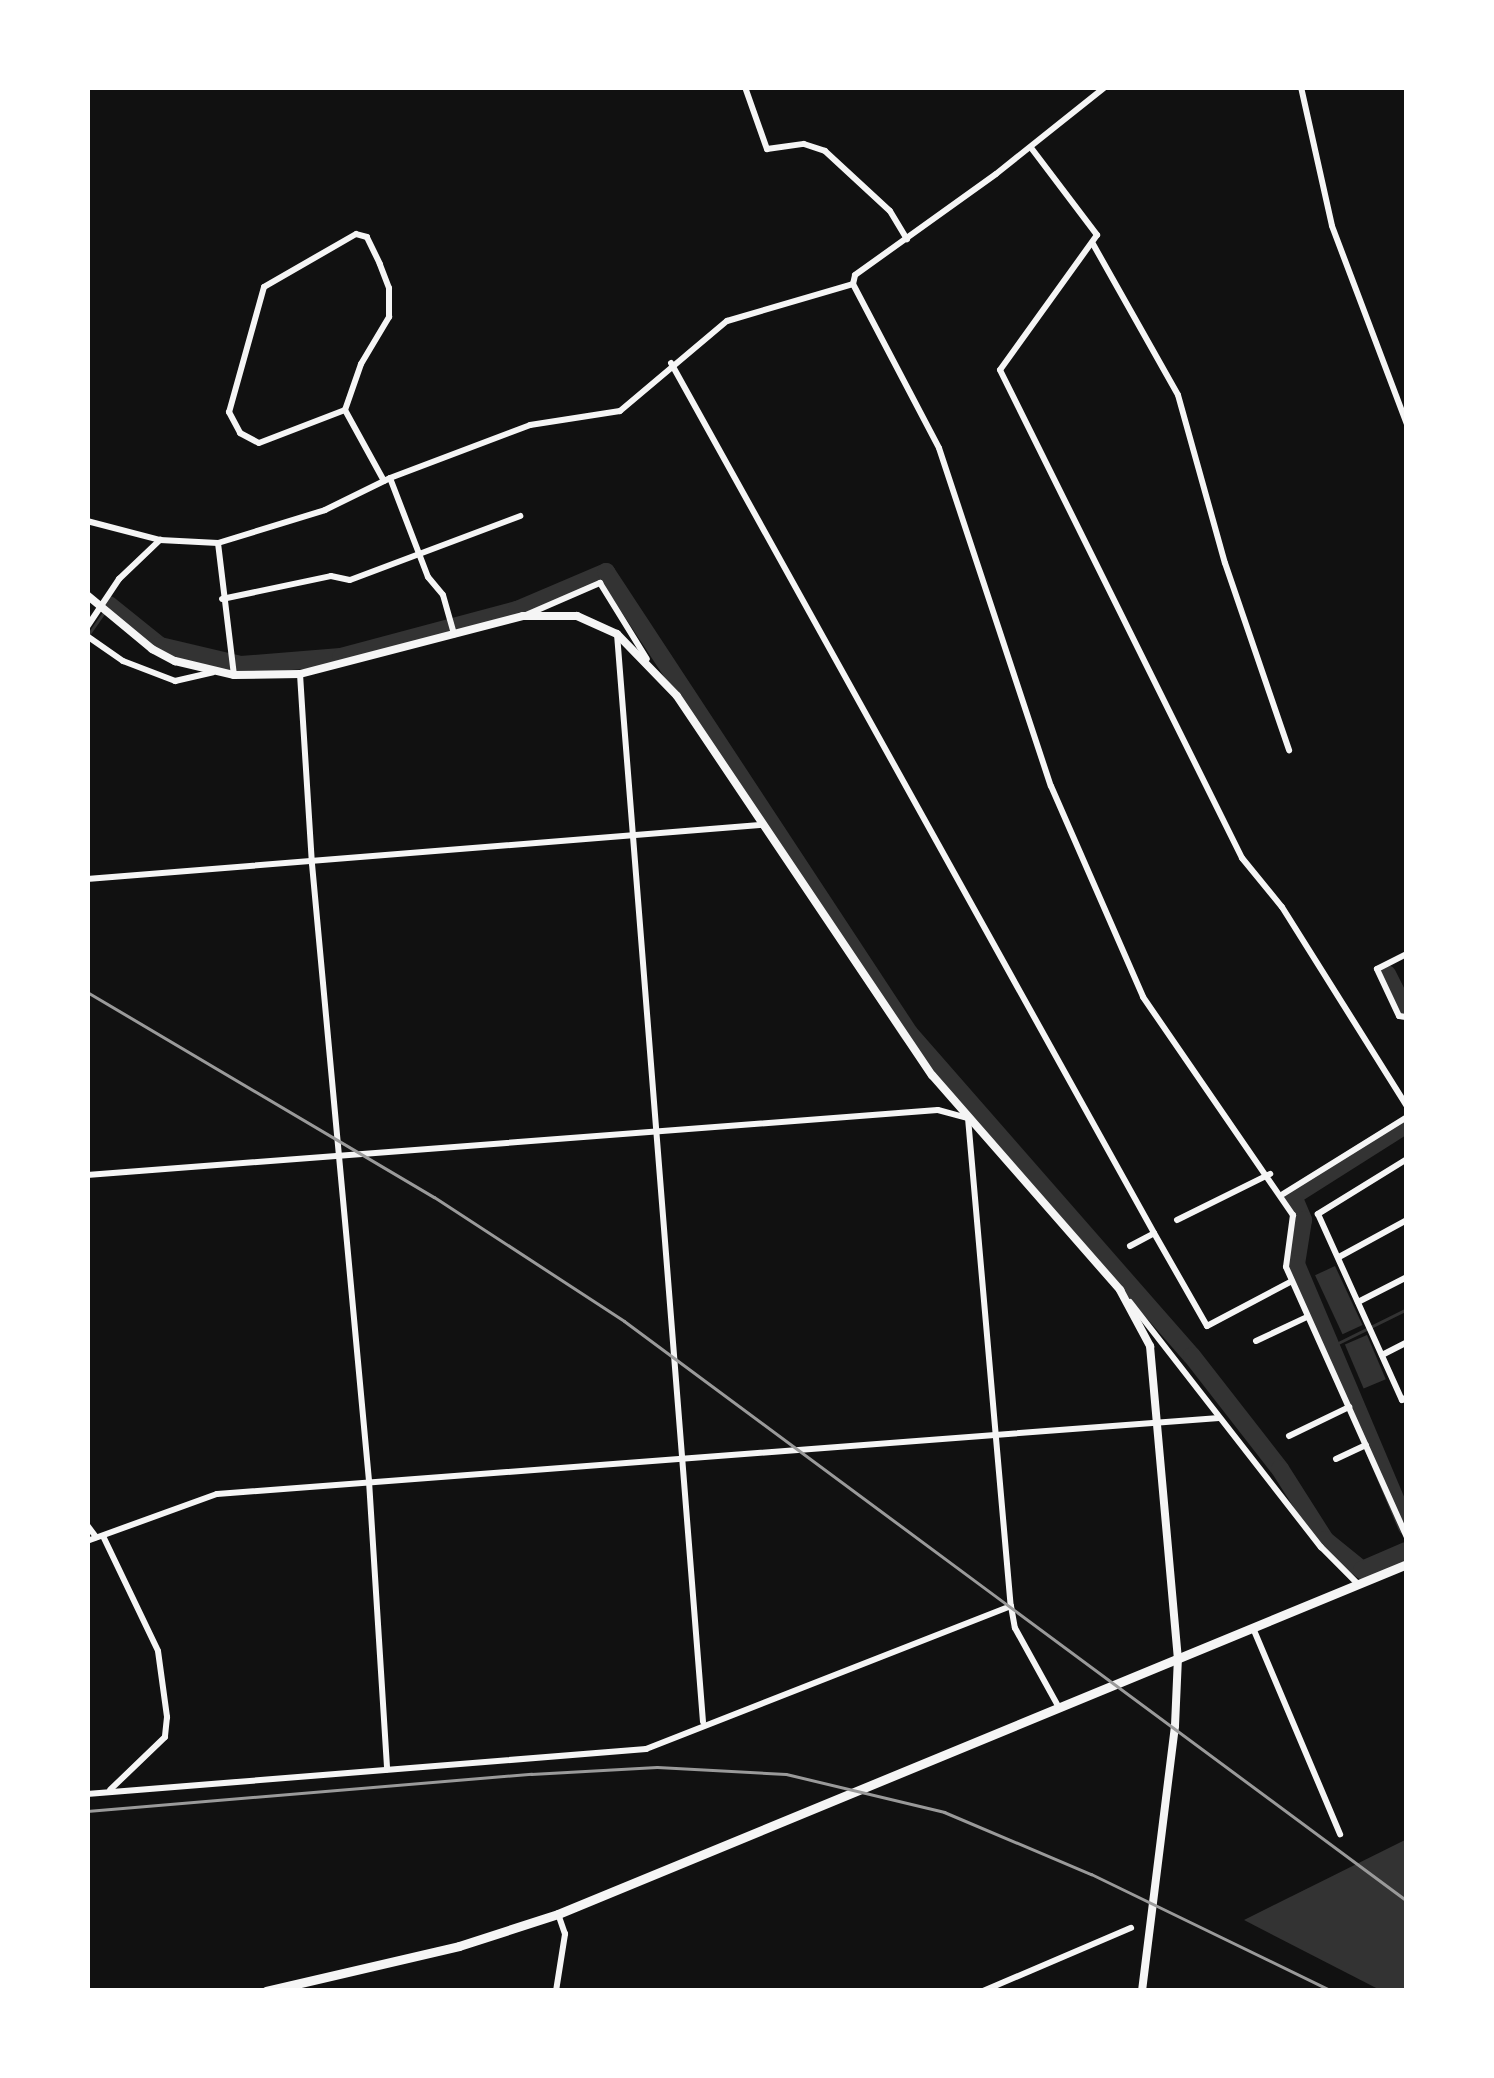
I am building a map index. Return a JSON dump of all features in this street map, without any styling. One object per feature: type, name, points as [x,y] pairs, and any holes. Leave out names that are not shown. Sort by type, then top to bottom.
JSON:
[{"type":"main road","points":[[266,1991],[439,1951],[558,1915],[1407,1564]]},
{"type":"street","points":[[745,87],[767,149],[804,144],[825,151],[890,211],[907,238]]},
{"type":"street","points":[[1105,87],[855,275],[853,284],[939,448],[1051,786],[1134,978],[1166,1031],[1270,1174],[1293,1215],[1286,1267],[1407,1538]]},
{"type":"street","points":[[1301,87],[1332,226],[1407,424]]},
{"type":"street","points":[[1031,147],[1097,235],[1000,370],[1242,858],[1282,907],[1407,1106]]},
{"type":"street","points":[[356,234],[367,237],[380,264],[389,288],[389,317],[361,364],[345,410],[260,442],[240,433],[229,412],[264,286],[356,234]]},
{"type":"street","points":[[1094,244],[1178,395],[1225,563],[1289,750]]},
{"type":"street","points":[[87,520],[160,540],[218,543],[325,509],[387,479],[530,424],[620,410],[671,363],[727,322],[853,284]]},
{"type":"street","points":[[671,363],[1207,1326],[1292,1281]]},
{"type":"street","points":[[345,410],[387,479],[420,557],[443,595],[454,634]]},
{"type":"street","points":[[222,598],[331,575],[350,580],[520,516]]},
{"type":"street","points":[[160,540],[98,608],[87,632],[123,661],[175,681],[213,672]]},
{"type":"street","points":[[218,543],[234,675]]},
{"type":"street","points":[[87,595],[152,649],[213,672],[300,674],[523,616],[600,583],[646,659],[932,1075],[1120,1290],[1321,1547],[1358,1584]]},
{"type":"street","points":[[523,616],[577,616],[617,634],[646,659]]},
{"type":"street","points":[[617,634],[703,1722]]},
{"type":"street","points":[[300,674],[312,864],[369,1481],[387,1769]]},
{"type":"street","points":[[87,879],[760,825]]},
{"type":"street","points":[[1407,954],[1377,969],[1399,1016],[1407,1018]]},
{"type":"street","points":[[87,1175],[938,1110],[968,1118]]},
{"type":"street","points":[[1283,1194],[1407,1117]]},
{"type":"street","points":[[968,1118],[1011,1606],[1016,1628],[1058,1706]]},
{"type":"street","points":[[1407,1159],[1318,1214],[1402,1400],[1407,1397]]},
{"type":"street","points":[[1177,1220],[1270,1174]]},
{"type":"street","points":[[1339,1257],[1407,1220]]},
{"type":"street","points":[[1130,1246],[1154,1233]]},
{"type":"street","points":[[1358,1302],[1407,1277]]},
{"type":"street","points":[[1120,1290],[1150,1346],[1161,1423],[1178,1657],[1175,1726],[1142,1991]]},
{"type":"street","points":[[1256,1341],[1308,1316]]},
{"type":"street","points":[[1382,1355],[1407,1342]]},
{"type":"street","points":[[1288,1436],[1349,1407]]},
{"type":"street","points":[[95,1538],[218,1494],[1219,1418]]},
{"type":"street","points":[[1336,1459],[1366,1445]]},
{"type":"street","points":[[87,1525],[158,1651],[167,1717],[165,1737],[107,1792]]},
{"type":"street","points":[[87,1794],[646,1749],[703,1722],[1011,1606]]},
{"type":"street","points":[[1253,1628],[1340,1834]]},
{"type":"street","points":[[556,1991],[566,1934],[558,1915]]},
{"type":"street","points":[[983,1991],[1131,1928]]},
{"type":"shaded area","points":[[1335,1266],[1362,1325],[1343,1334],[1315,1275]]},
{"type":"shaded area","points":[[1367,1335],[1386,1379],[1364,1389],[1345,1344]]},
{"type":"shaded area","points":[[1407,1839],[1407,1991],[1382,1991],[1244,1920]]},
{"type":"waterway","points":[[109,605],[160,646],[241,665],[341,657],[517,610],[606,572],[909,1033],[1192,1356],[1280,1469],[1325,1540],[1362,1570],[1406,1551]]},
{"type":"waterway","points":[[88,635],[109,605]]},
{"type":"waterway","points":[[1387,974],[1406,1012]]},
{"type":"waterway","points":[[1407,1124],[1293,1196],[1303,1220],[1296,1264],[1407,1527]]},
{"type":"waterway","points":[[1330,1347],[1407,1309]]},
{"type":"railway","points":[[87,992],[434,1197],[624,1321],[1407,1901]]},
{"type":"railway","points":[[87,1811],[657,1767],[786,1774],[944,1812],[1091,1874],[1332,1991]]}]
